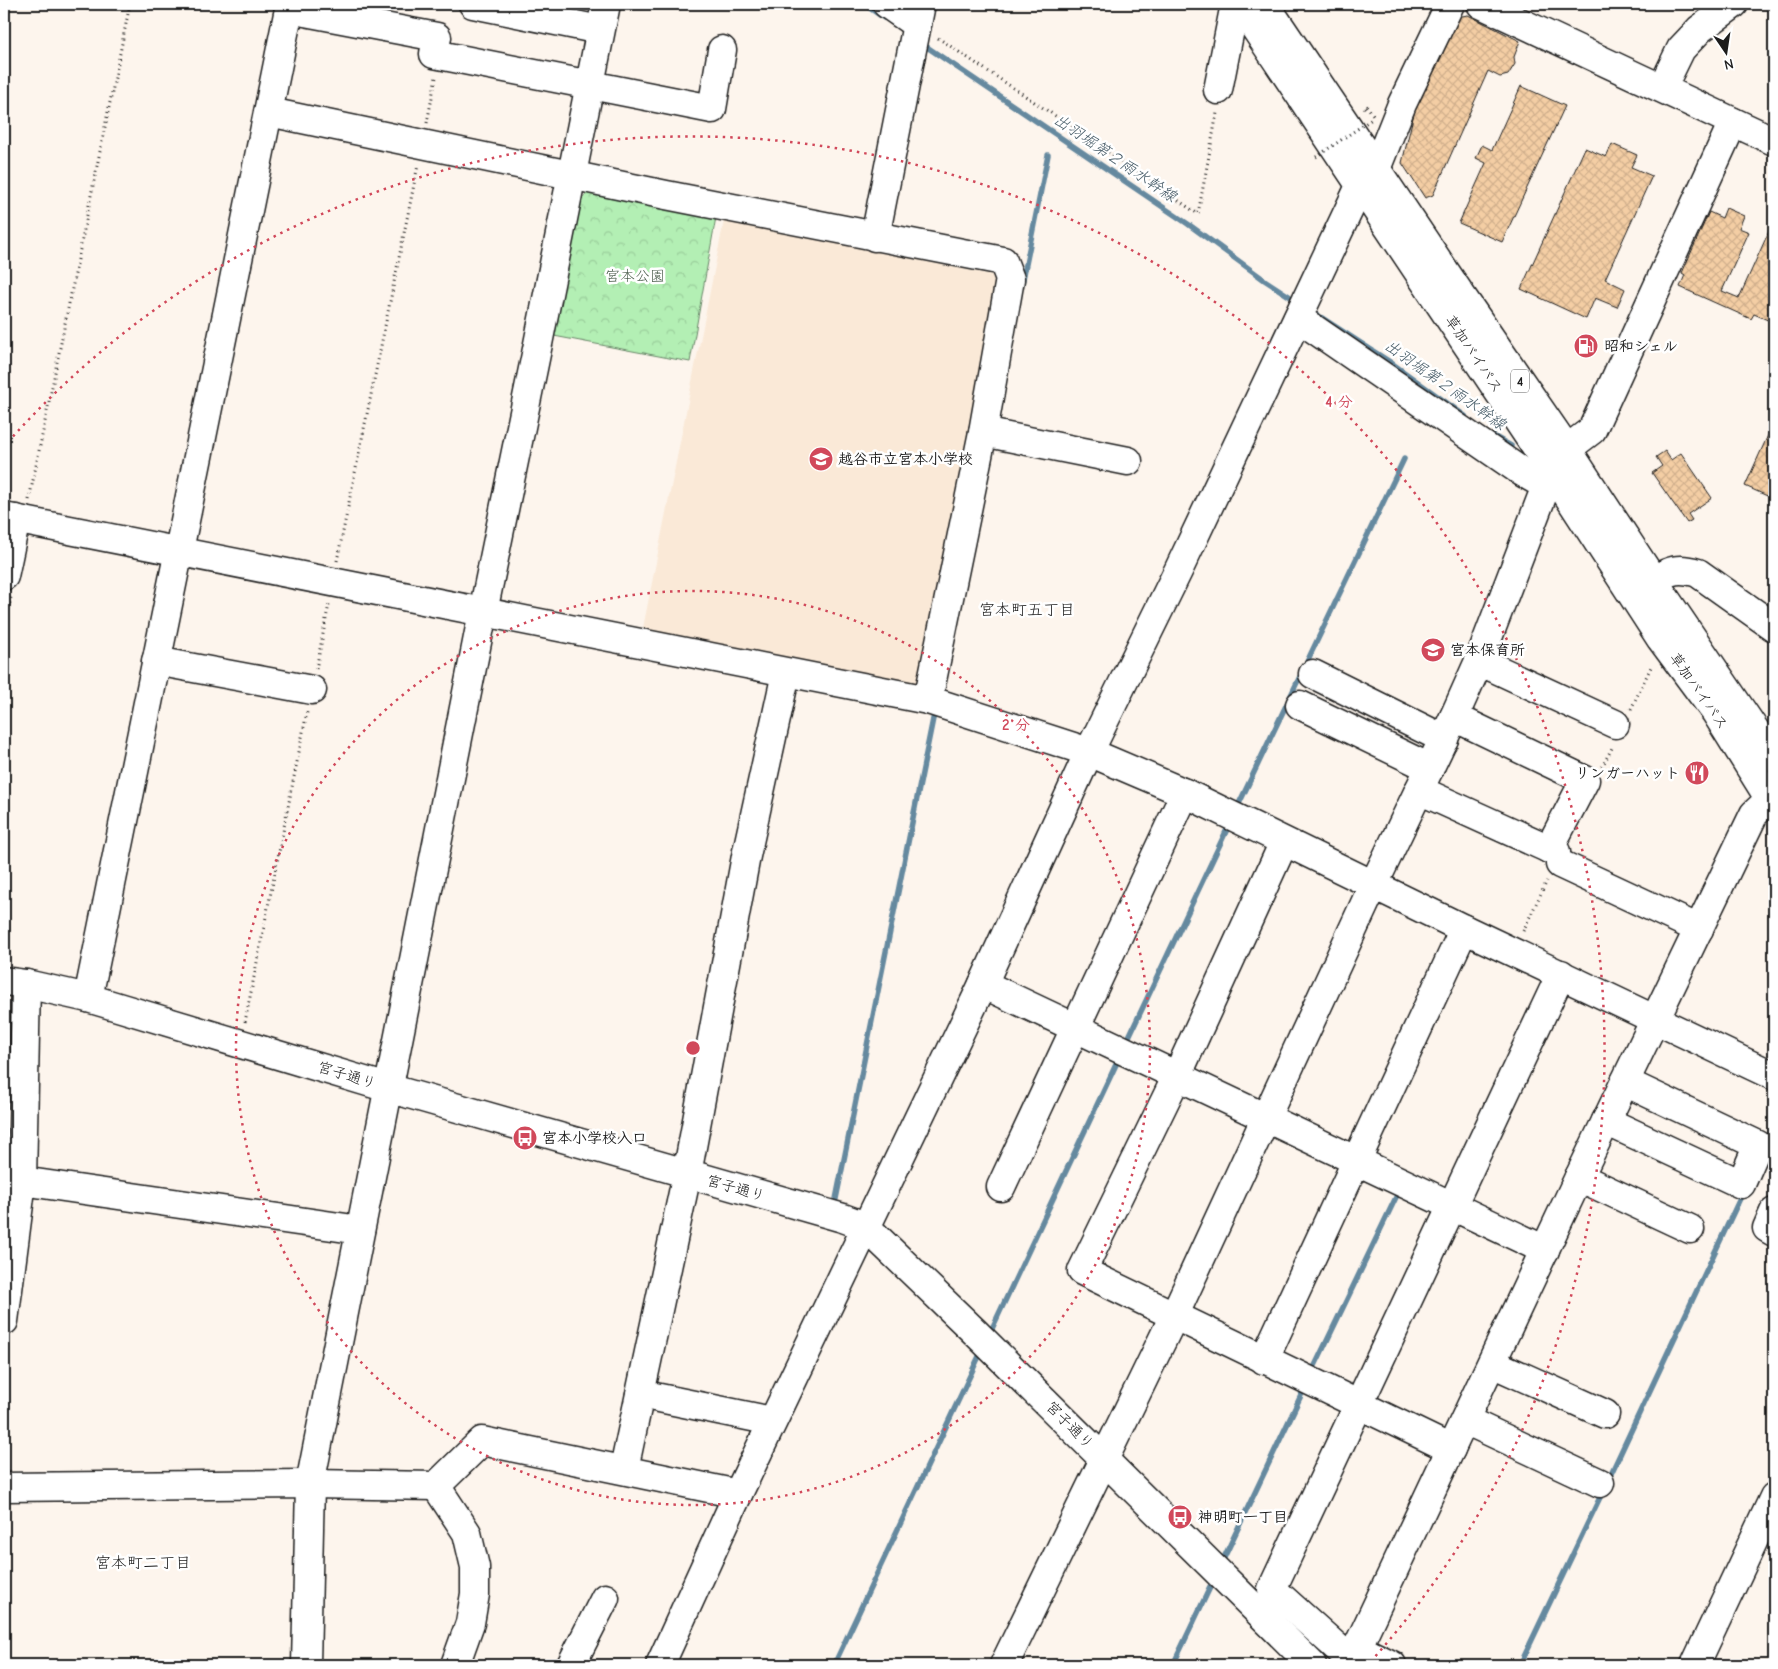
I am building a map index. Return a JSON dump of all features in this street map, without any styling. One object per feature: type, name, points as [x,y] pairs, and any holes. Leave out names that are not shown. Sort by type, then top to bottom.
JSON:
[{"type":"main road","points":[[473,4],[600,30]]},
{"type":"main road","points":[[306,1665],[310,1484],[606,4]]},
{"type":"main road","points":[[875,237],[919,14],[888,4]]},
{"type":"main road","points":[[1218,90],[1237,4]]},
{"type":"main road","name":"草加バイパス","points":[[1237,4],[1369,177],[1567,449],[1774,758]]},
{"type":"main road","name":"草加バイパス","points":[[1266,4],[1552,483],[1661,639],[1716,713],[1772,802]]},
{"type":"main road","points":[[660,1665],[772,1421],[983,984],[1089,752],[1298,318],[1369,177],[1450,4]]},
{"type":"main road","points":[[1481,4],[1774,141]]},
{"type":"main road","points":[[1662,88],[1681,49],[1700,29],[1734,4]]},
{"type":"main road","points":[[88,998],[243,229],[290,7],[437,37],[434,54],[712,109],[722,50]]},
{"type":"main road","points":[[268,112],[875,237],[1004,261],[1010,279],[983,432],[928,700]]},
{"type":"main road","points":[[1567,449],[1592,430],[1733,122]]},
{"type":"main road","points":[[1011,1663],[1104,1459],[1174,1316],[1374,884],[1449,728],[1479,661],[1552,483],[1522,472],[1298,318]]},
{"type":"main road","points":[[983,432],[1128,461]]},
{"type":"main road","points":[[8,586],[15,519],[928,700],[1089,752],[1185,793],[1464,929],[1774,1076]]},
{"type":"main road","points":[[1653,580],[1669,571],[1684,569],[1698,574],[1774,626]]},
{"type":"main road","points":[[156,661],[312,690]]},
{"type":"main road","points":[[1479,661],[1615,724]]},
{"type":"main road","points":[[624,1469],[687,1174],[746,856],[786,673]]},
{"type":"main road","points":[[1313,674],[1585,780],[1555,855]]},
{"type":"main road","points":[[1300,704],[1555,855],[1699,929]]},
{"type":"main road","points":[[1001,1187],[1185,793]]},
{"type":"main road","points":[[1352,1658],[1579,1177],[1754,814],[1772,802]]},
{"type":"main road","points":[[1284,842],[1177,1076],[1082,1271],[1451,1449]]},
{"type":"main road","points":[[1264,1360],[1464,929]]},
{"type":"main road","points":[[1392,1665],[1352,1658],[1272,1589],[1561,974]]},
{"type":"main road","points":[[4,1321],[16,1189],[15,982]]},
{"type":"main road","name":"宮子通り","points":[[15,982],[88,998],[388,1088],[843,1218],[865,1226],[1312,1665]]},
{"type":"main road","points":[[983,984],[1545,1250]]},
{"type":"main road","points":[[1606,1122],[1741,1184],[1758,1145],[1625,1082]]},
{"type":"main road","points":[[1579,1177],[1690,1229]]},
{"type":"main road","points":[[16,1189],[360,1230]]},
{"type":"main road","points":[[1774,1212],[1767,1228],[1774,1232]]},
{"type":"main road","points":[[1492,1363],[1605,1414]]},
{"type":"main road","points":[[640,1394],[772,1421]]},
{"type":"main road","points":[[1465,1420],[1600,1483]]},
{"type":"main road","points":[[4,1487],[310,1484],[436,1486],[482,1441],[738,1494]]},
{"type":"main road","points":[[436,1486],[467,1533],[475,1567],[476,1594],[470,1623],[455,1665]]},
{"type":"main road","points":[[1695,1665],[1774,1497]]},
{"type":"main road","points":[[571,1665],[604,1598]]},
{"type":"path","points":[[15,519],[130,4]]},
{"type":"path","points":[[919,14],[1060,119],[1198,214],[1220,96],[1218,90]]},
{"type":"path","points":[[233,1041],[244,1027],[440,55]]},
{"type":"path","points":[[1316,157],[1372,119],[1364,106],[1366,105],[1374,118]]},
{"type":"path","points":[[4,633],[8,586]]},
{"type":"shaded area","name":"越谷市立宮本小学校","points":[[724,221],[993,275],[1000,285],[921,684],[909,687],[642,633]]},
{"type":"green space","name":"宮本公園","points":[[588,192],[716,217],[690,362],[554,336],[580,201]]},
{"type":"building","points":[[1468,15],[1520,41],[1514,57],[1515,64],[1508,75],[1500,77],[1488,71],[1433,195],[1425,198],[1402,163],[1416,105],[1456,17]]},
{"type":"building","points":[[1521,86],[1565,106],[1502,242],[1459,223],[1486,163],[1476,158],[1482,145],[1492,150]]},
{"type":"building","points":[[1612,144],[1637,155],[1631,167],[1652,176],[1605,279],[1625,289],[1617,307],[1595,298],[1586,319],[1521,289],[1585,148],[1606,157]]},
{"type":"building","points":[[1726,208],[1744,216],[1739,228],[1749,232],[1722,291],[1739,298],[1774,220],[1774,312],[1770,321],[1754,314],[1751,319],[1680,287],[1685,275],[1682,273],[1709,212],[1722,218]]},
{"type":"building","points":[[1769,433],[1774,435],[1774,499],[1745,486]]},
{"type":"building","points":[[1665,451],[1671,460],[1681,453],[1712,498],[1688,514],[1692,520],[1687,523],[1652,473],[1662,466],[1656,457]]},
{"type":"waterway","name":"出羽堀第２雨水幹線","points":[[864,4],[884,18]]},
{"type":"waterway","name":"出羽堀第２雨水幹線","points":[[924,45],[1188,224],[1289,296]]},
{"type":"waterway","points":[[1022,284],[1048,155]]},
{"type":"waterway","name":"出羽堀第２雨水幹線","points":[[1316,314],[1390,362],[1465,416]]},
{"type":"waterway","name":"出羽堀第２雨水幹線","points":[[1493,436],[1511,446]]},
{"type":"waterway","points":[[1236,810],[1404,459]]},
{"type":"waterway","points":[[836,1199],[935,709]]},
{"type":"waterway","points":[[1126,1043],[1230,823]]},
{"type":"waterway","points":[[989,1335],[1120,1056]]},
{"type":"waterway","points":[[1766,1143],[1774,1126]]},
{"type":"waterway","points":[[1311,1374],[1399,1191]]},
{"type":"waterway","points":[[1608,1480],[1743,1192]]},
{"type":"waterway","points":[[834,1665],[982,1350]]},
{"type":"waterway","points":[[1221,1564],[1305,1387]]},
{"type":"waterway","points":[[1520,1665],[1603,1491]]},
{"type":"waterway","points":[[1173,1665],[1214,1579]]},
{"type":"place","name":"昭和シェル","points":[[1586,346]]},
{"type":"place","name":"越谷市立宮本小学校","points":[[821,459]]},
{"type":"place","name":"宮本保育所","points":[[1433,650]]},
{"type":"place","name":"リンガーハット","points":[[1697,773]]},
{"type":"place","name":"宮本小学校入口","points":[[525,1138]]},
{"type":"place","name":"神明町一丁目","points":[[1180,1517]]},
{"type":"district","name":"宮本町五丁目","points":[[1027,610]]},
{"type":"district","name":"宮本町二丁目","points":[[143,1563]]}]
